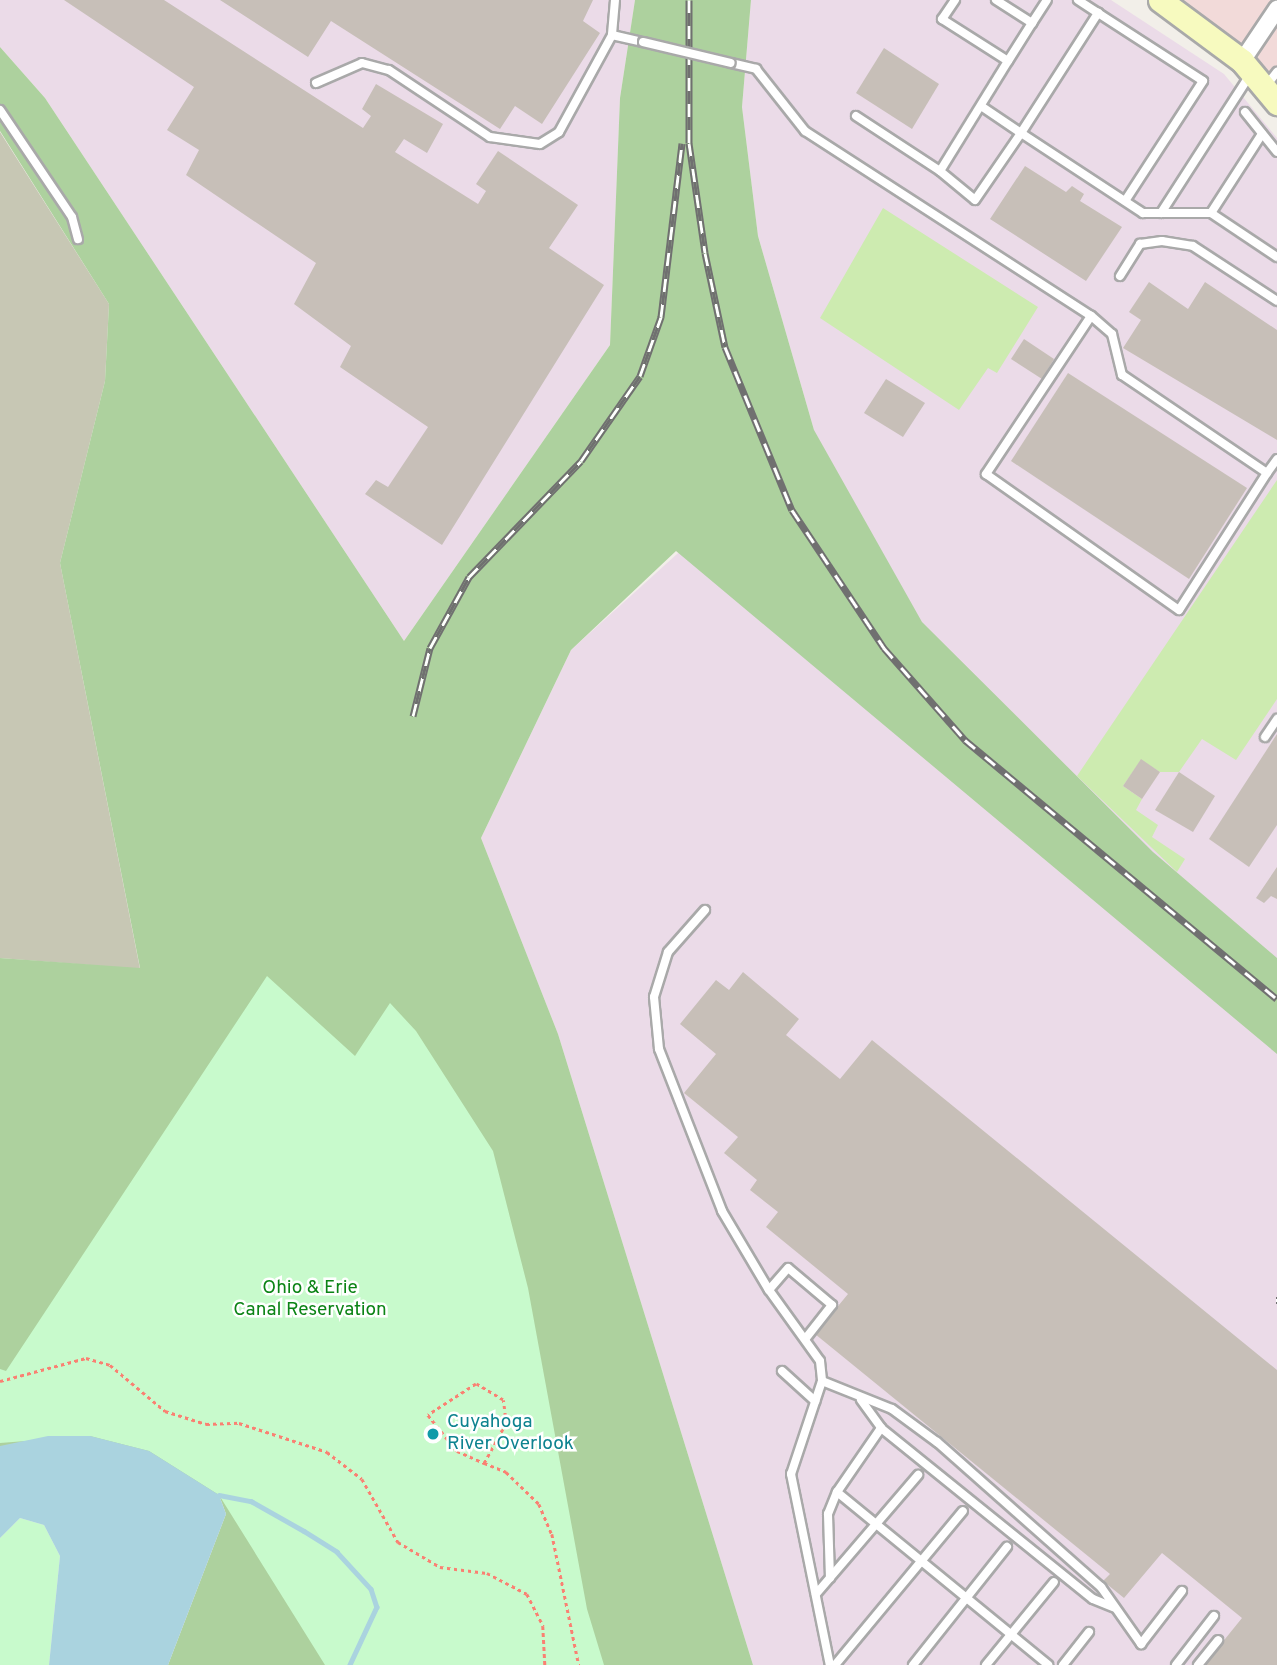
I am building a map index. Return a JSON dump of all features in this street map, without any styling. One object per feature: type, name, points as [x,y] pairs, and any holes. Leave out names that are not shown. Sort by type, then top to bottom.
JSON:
[{"type":"main road","points":[[1160,0],[1263,79]]},
{"type":"street","points":[[1263,79],[1277,9]]},
{"type":"lane","points":[[316,83],[362,63],[389,70],[490,137],[540,145],[559,132],[612,35],[615,0]]},
{"type":"lane","points":[[955,0],[942,19],[1008,61]]},
{"type":"lane","points":[[996,0],[1032,23]]},
{"type":"lane","points":[[940,171],[1047,0]]},
{"type":"lane","points":[[1078,0],[1203,81],[1125,201]]},
{"type":"lane","points":[[856,116],[940,171],[975,200],[1098,13]]},
{"type":"lane","points":[[612,35],[756,68],[805,131],[1091,316],[1112,334],[1122,374],[1268,473]]},
{"type":"lane","points":[[1161,213],[1263,79]]},
{"type":"lane","points":[[981,106],[1143,213],[1211,213],[1277,257]]},
{"type":"lane","points":[[0,110],[72,218],[78,239]]},
{"type":"lane","points":[[1245,112],[1277,152]]},
{"type":"lane","points":[[1211,213],[1262,134]]},
{"type":"lane","points":[[1120,276],[1140,244],[1162,241],[1193,246],[1277,301]]},
{"type":"lane","points":[[1091,316],[986,474],[1179,610],[1277,459]]},
{"type":"lane","points":[[1265,737],[1277,719]]},
{"type":"lane","points":[[705,910],[668,952],[654,997],[659,1049],[722,1211],[769,1290],[820,1361],[822,1381],[791,1474],[833,1665]]},
{"type":"lane","points":[[769,1290],[788,1268],[832,1305],[806,1338]]},
{"type":"lane","points":[[782,1371],[815,1401]]},
{"type":"lane","points":[[822,1381],[861,1400],[892,1409],[937,1442],[1060,1547],[1113,1607],[1141,1644],[1182,1591]]},
{"type":"lane","points":[[861,1400],[881,1428],[1093,1600],[1113,1607]]},
{"type":"lane","points":[[830,1578],[828,1514],[837,1492],[881,1428]]},
{"type":"lane","points":[[816,1594],[918,1475]]},
{"type":"lane","points":[[837,1492],[875,1526],[1048,1665]]},
{"type":"lane","points":[[833,1665],[963,1511]]},
{"type":"lane","points":[[913,1665],[1007,1547]]},
{"type":"lane","points":[[986,1665],[1054,1582]]},
{"type":"lane","points":[[1176,1665],[1214,1616]]},
{"type":"lane","points":[[1063,1665],[1089,1632]]},
{"type":"lane","points":[[1198,1665],[1218,1640]]},
{"type":"path","points":[[0,1381],[86,1358],[110,1365],[165,1411],[206,1423],[239,1423],[327,1451],[362,1479],[407,1548],[440,1567],[504,1579],[527,1594],[543,1626],[545,1665]]},
{"type":"path","points":[[484,1463],[506,1423],[503,1400],[477,1384],[428,1415],[457,1451],[519,1481],[545,1516],[579,1665]]},
{"type":"shaded area","points":[[0,0],[635,0],[620,98],[610,345],[404,641],[45,98],[0,47]]},
{"type":"shaded area","points":[[751,0],[1111,0],[1224,74],[1277,138],[1277,1665],[753,1665],[558,1034],[481,838],[571,650],[814,430],[758,236],[742,107]]},
{"type":"shaded area","points":[[1167,0],[1277,0],[1277,103]]},
{"type":"shaded area","points":[[0,132],[109,304],[105,381],[60,563],[140,969],[0,958]]},
{"type":"green space","points":[[635,0],[751,0],[742,107],[758,236],[814,430],[922,622],[1153,852],[1277,958],[1277,1054],[676,551],[571,650],[481,838],[558,1034],[753,1665],[168,1665],[226,1514],[219,1495],[0,1446],[0,958],[140,968],[60,563],[105,381],[109,304],[0,131],[0,47],[45,98],[404,641],[610,345],[620,98]]},
{"type":"green space","points":[[883,208],[1038,307],[997,373],[988,368],[959,410],[820,318]]},
{"type":"green space","points":[[1277,480],[1277,699],[1236,760],[1202,739],[1179,772],[1160,772],[1141,760],[1123,786],[1142,799],[1136,810],[1158,825],[1152,837],[1185,859],[1177,872],[1077,776]]},
{"type":"green space","name":"Ohio & Erie Canal Reservation","points":[[267,976],[355,1056],[390,1003],[416,1031],[493,1151],[528,1288],[587,1609],[604,1665],[325,1665],[219,1495],[149,1451],[90,1436],[0,1443],[0,1369],[6,1371]]},
{"type":"green space","points":[[20,1518],[44,1525],[60,1556],[49,1665],[0,1665],[0,1538]]},
{"type":"water","points":[[48,1436],[90,1436],[149,1451],[219,1495],[226,1514],[168,1665],[49,1665],[60,1556],[44,1525],[20,1518],[0,1538],[0,1446]]},
{"type":"building","points":[[64,0],[164,0],[363,128],[371,116],[362,109],[376,84],[443,124],[427,153],[404,139],[395,152],[478,204],[486,191],[476,184],[498,151],[578,205],[549,248],[604,285],[442,545],[365,494],[376,480],[388,487],[428,427],[340,367],[351,346],[294,304],[316,263],[186,175],[199,150],[167,130],[194,87]]},
{"type":"building","points":[[220,0],[593,0],[583,21],[600,33],[542,124],[515,106],[500,129],[331,21],[308,57]]},
{"type":"building","points":[[884,48],[939,84],[912,129],[856,93]]},
{"type":"building","points":[[1025,166],[1066,192],[1072,186],[1084,194],[1080,201],[1122,227],[1086,281],[990,219]]},
{"type":"building","points":[[1149,282],[1188,309],[1205,282],[1277,330],[1277,440],[1123,348],[1141,320],[1129,312]]},
{"type":"building","points":[[1024,339],[1054,359],[1042,379],[1011,359]]},
{"type":"building","points":[[1068,373],[1247,488],[1189,579],[1011,461]]},
{"type":"building","points":[[886,379],[925,403],[903,437],[864,413]]},
{"type":"building","points":[[1277,734],[1277,825],[1249,867],[1209,839]]},
{"type":"building","points":[[1141,759],[1160,772],[1142,799],[1123,786]]},
{"type":"building","points":[[1179,772],[1215,796],[1193,832],[1155,810]]},
{"type":"building","points":[[1277,867],[1277,899],[1271,896],[1264,903],[1256,898]]},
{"type":"building","points":[[743,972],[799,1019],[786,1035],[840,1079],[872,1040],[1277,1370],[1277,1665],[1204,1665],[1242,1618],[1162,1553],[1124,1598],[1103,1581],[1110,1574],[815,1334],[848,1294],[766,1227],[778,1212],[750,1190],[757,1180],[724,1153],[738,1137],[684,1093],[716,1054],[680,1024],[716,980],[729,990]]},
{"type":"waterway","points":[[219,1495],[251,1501],[304,1531],[337,1552],[371,1589],[377,1607],[350,1665]]},
{"type":"railway","points":[[689,0],[689,143],[705,253],[725,347],[792,510],[884,648],[965,740],[1277,999]]},
{"type":"railway","points":[[413,716],[430,648],[469,577],[581,461],[640,376],[661,317],[682,143]]},
{"type":"place","name":"Cuyahoga River Overlook","points":[[433,1434]]}]
